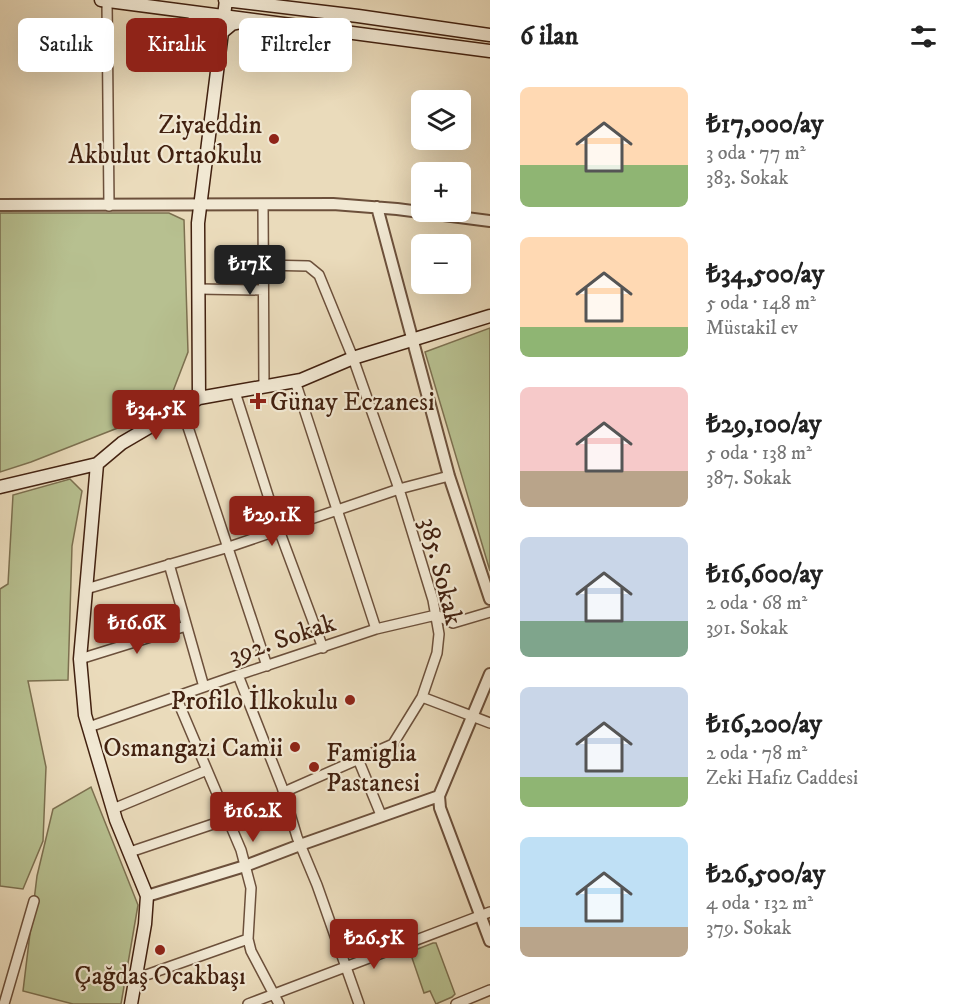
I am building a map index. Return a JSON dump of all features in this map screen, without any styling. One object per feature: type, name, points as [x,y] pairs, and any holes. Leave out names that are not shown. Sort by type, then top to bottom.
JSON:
[{"type":"main road","points":[[222,18],[225,0],[490,35]]},
{"type":"main road","points":[[104,1],[240,18]]},
{"type":"main road","points":[[172,9],[200,18]]},
{"type":"main road","points":[[352,33],[490,51]]},
{"type":"main road","points":[[199,398],[198,224],[216,72]]},
{"type":"main road","points":[[0,487],[98,464],[122,443],[199,398],[295,381],[413,338],[490,316]]},
{"type":"main road","points":[[98,464],[80,659],[85,715],[113,809],[147,896],[145,924],[130,1004]]},
{"type":"street","points":[[104,1],[109,206]]},
{"type":"street","points":[[0,205],[333,204],[490,221]]},
{"type":"street","points":[[263,205],[264,386]]},
{"type":"street","points":[[377,207],[449,476],[490,599]]},
{"type":"street","name":"385. Sokak","points":[[263,265],[308,266],[318,275],[353,358],[399,489],[430,589],[439,634],[437,653],[422,697],[393,744],[284,792]]},
{"type":"street","points":[[199,289],[263,290]]},
{"type":"street","points":[[295,381],[376,629]]},
{"type":"street","points":[[235,392],[279,530],[323,648]]},
{"type":"street","points":[[182,409],[230,547],[267,666]]},
{"type":"street","points":[[86,589],[230,547],[399,489],[449,476]]},
{"type":"street","points":[[170,564],[204,687]]},
{"type":"street","name":"392. Sokak","points":[[89,727],[376,629],[436,615],[453,622],[490,612]]},
{"type":"street","points":[[80,659],[186,626]]},
{"type":"street","points":[[490,674],[439,796],[440,808],[485,914],[490,940]]},
{"type":"street","points":[[238,675],[284,792],[300,844],[359,1004]]},
{"type":"street","points":[[176,697],[241,850],[251,888],[248,939],[251,951],[279,1004]]},
{"type":"street","points":[[422,697],[490,723]]},
{"type":"street","points":[[358,759],[381,815]]},
{"type":"street","points":[[113,809],[207,770]]},
{"type":"street","points":[[147,896],[245,866],[300,844],[439,796]]},
{"type":"street","points":[[130,852],[228,819]]},
{"type":"street","points":[[4,1004],[34,901]]},
{"type":"street","points":[[248,1004],[485,914]]},
{"type":"street","points":[[135,979],[248,939]]},
{"type":"street","points":[[456,1004],[490,990]]},
{"type":"green space","points":[[0,213],[169,213],[184,220],[188,352],[170,399],[133,422],[0,472]]},
{"type":"green space","points":[[490,328],[490,571],[425,352]]},
{"type":"green space","points":[[70,479],[82,491],[72,546],[68,680],[28,681],[46,767],[43,841],[23,889],[0,886],[0,589],[8,584],[13,495]]},
{"type":"green space","points":[[91,787],[138,905],[121,1004],[73,1004],[23,991],[37,876],[53,809]]},
{"type":"green space","points":[[436,943],[455,994],[436,1004],[430,991],[424,993],[410,952]]},
{"type":"place","name":"Ziyaeddin Akbulut Ortaokulu","points":[[274,139]]},
{"type":"place","name":"Günay Eczanesi","points":[[258,401]]},
{"type":"place","name":"Profilo İlkokulu","points":[[350,700]]},
{"type":"place","name":"Osmangazi Camii","points":[[295,747]]},
{"type":"place","name":"Famiglia Pastanesi","points":[[314,767]]},
{"type":"place","name":"Çağdaş Ocakbaşı","points":[[160,950]]}]
